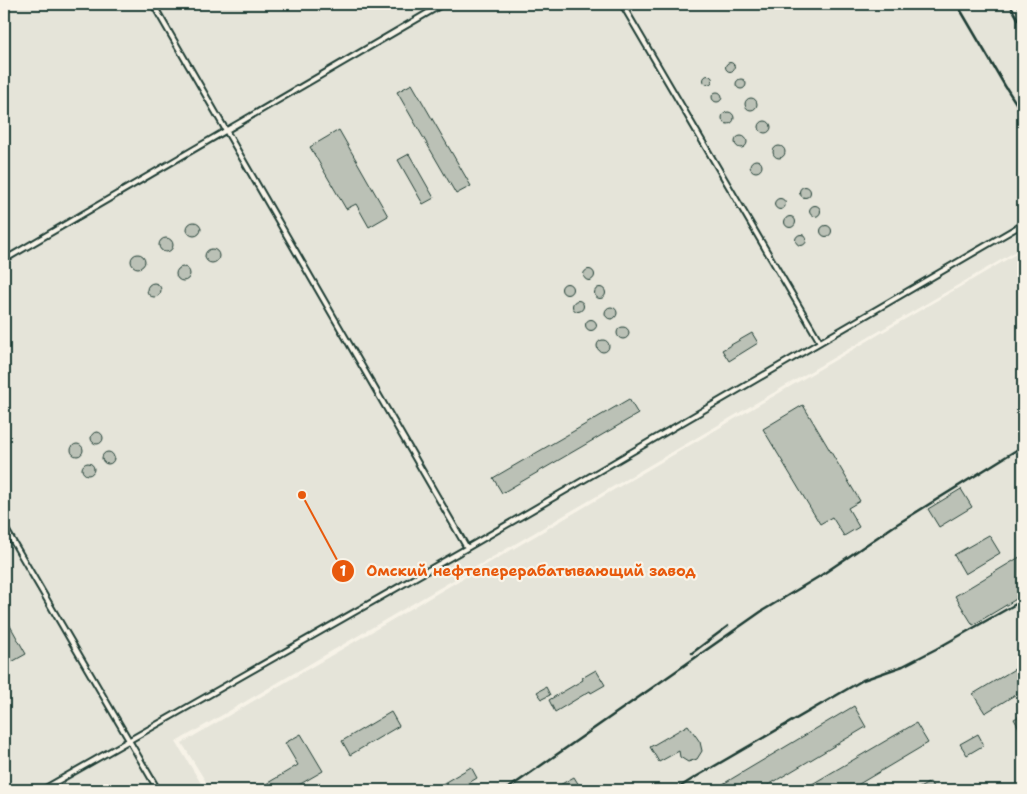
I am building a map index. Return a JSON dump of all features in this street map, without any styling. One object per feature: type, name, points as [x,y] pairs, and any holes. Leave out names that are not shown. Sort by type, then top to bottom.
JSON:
[{"type":"lane","points":[[152,4],[467,548]]},
{"type":"lane","points":[[4,260],[442,4]]},
{"type":"lane","points":[[622,4],[820,342]]},
{"type":"lane","points":[[1013,4],[1023,22]]},
{"type":"lane","points":[[42,790],[467,548],[1023,224]]},
{"type":"lane","points":[[4,526],[158,790]]},
{"type":"shaded area","points":[[4,4],[1023,4],[1023,247],[176,742],[205,790],[4,790]]},
{"type":"shaded area","points":[[1023,250],[1023,790],[211,790],[182,743]]},
{"type":"building","points":[[730,62],[735,67],[730,72],[725,67]]},
{"type":"building","points":[[708,75],[713,80],[708,85],[703,80]]},
{"type":"building","points":[[739,79],[743,79],[746,84],[745,88],[739,89],[736,86],[736,82]]},
{"type":"building","points":[[412,84],[471,186],[456,194],[397,92]]},
{"type":"building","points":[[715,92],[719,92],[722,97],[721,101],[715,102],[712,99],[712,95]]},
{"type":"building","points":[[753,98],[756,99],[756,109],[749,110],[746,109],[745,102],[746,99]]},
{"type":"building","points":[[730,112],[733,113],[733,123],[726,124],[723,123],[722,116],[723,113]]},
{"type":"building","points":[[767,121],[770,122],[770,132],[763,133],[760,132],[759,125],[760,122]]},
{"type":"building","points":[[339,130],[388,216],[369,227],[356,204],[346,209],[310,147]]},
{"type":"building","points":[[743,136],[746,137],[746,147],[739,148],[736,147],[735,140],[736,137]]},
{"type":"building","points":[[781,146],[784,147],[784,157],[777,158],[774,157],[773,150],[774,147]]},
{"type":"building","points":[[409,154],[434,198],[423,204],[398,160]]},
{"type":"building","points":[[758,160],[761,161],[761,171],[754,172],[751,171],[750,164],[751,161]]},
{"type":"building","points":[[803,187],[807,187],[810,192],[809,196],[803,197],[800,194],[800,190]]},
{"type":"building","points":[[778,199],[782,199],[785,204],[784,208],[778,209],[775,206],[775,202]]},
{"type":"building","points":[[813,206],[817,206],[820,211],[819,215],[813,216],[810,213],[810,209]]},
{"type":"building","points":[[788,217],[792,217],[795,222],[794,226],[788,227],[785,224],[785,220]]},
{"type":"building","points":[[191,222],[197,222],[201,229],[197,236],[191,236],[187,232],[187,226]]},
{"type":"building","points":[[824,226],[828,226],[831,231],[830,235],[824,236],[821,233],[821,229]]},
{"type":"building","points":[[799,235],[803,235],[806,240],[805,244],[799,245],[796,242],[796,238]]},
{"type":"building","points":[[163,238],[169,238],[173,245],[169,252],[163,252],[159,248],[159,242]]},
{"type":"building","points":[[209,249],[215,249],[219,256],[215,263],[209,263],[205,259],[205,253]]},
{"type":"building","points":[[135,254],[141,254],[145,261],[141,268],[135,268],[131,264],[131,258]]},
{"type":"building","points":[[180,267],[186,267],[190,274],[186,281],[180,281],[176,277],[176,271]]},
{"type":"building","points":[[587,270],[591,270],[594,275],[593,279],[587,280],[584,277],[584,273]]},
{"type":"building","points":[[151,283],[157,283],[161,290],[157,297],[151,297],[147,293],[147,287]]},
{"type":"building","points":[[565,284],[569,284],[572,289],[571,293],[565,294],[562,291],[562,287]]},
{"type":"building","points":[[600,287],[606,293],[600,299],[594,293]]},
{"type":"building","points":[[578,300],[584,306],[578,312],[572,306]]},
{"type":"building","points":[[611,307],[617,313],[611,319],[605,313]]},
{"type":"building","points":[[591,319],[597,325],[591,331],[585,325]]},
{"type":"building","points":[[625,327],[628,328],[628,338],[621,339],[618,338],[617,331],[618,328]]},
{"type":"building","points":[[752,333],[758,343],[729,361],[722,350]]},
{"type":"building","points":[[605,340],[608,341],[608,351],[601,352],[598,351],[597,344],[598,341]]},
{"type":"building","points":[[629,399],[638,414],[502,493],[493,478]]},
{"type":"building","points":[[803,405],[860,501],[848,508],[859,527],[844,536],[832,517],[820,524],[763,429]]},
{"type":"building","points":[[95,432],[99,432],[103,438],[99,444],[95,444],[91,440],[91,436]]},
{"type":"building","points":[[75,444],[79,444],[83,450],[79,456],[75,456],[71,452],[71,448]]},
{"type":"building","points":[[106,452],[110,452],[114,458],[110,464],[106,464],[102,460],[102,456]]},
{"type":"building","points":[[86,463],[90,463],[94,469],[90,475],[86,475],[82,471],[82,467]]},
{"type":"building","points":[[961,489],[972,507],[939,527],[928,509]]},
{"type":"building","points":[[989,535],[1000,553],[965,574],[954,555]]},
{"type":"building","points":[[1023,555],[1023,595],[973,625],[955,596]]},
{"type":"building","points":[[4,615],[26,654],[8,664],[4,657]]},
{"type":"building","points":[[1023,664],[1023,690],[985,713],[973,694]]},
{"type":"building","points":[[596,670],[605,685],[591,693],[590,691],[555,712],[549,700]]},
{"type":"building","points":[[546,687],[550,695],[542,699],[537,692]]},
{"type":"building","points":[[854,706],[866,727],[760,790],[727,790],[723,784]]},
{"type":"building","points":[[391,712],[399,726],[350,755],[342,741]]},
{"type":"building","points":[[1023,714],[1023,735],[1014,719]]},
{"type":"building","points":[[916,723],[928,743],[849,790],[836,790],[834,786],[827,790],[802,790]]},
{"type":"building","points":[[688,725],[700,742],[702,751],[697,759],[688,762],[680,757],[679,751],[659,762],[650,747]]},
{"type":"building","points":[[301,734],[323,771],[290,790],[256,790],[298,765],[285,743]]},
{"type":"building","points":[[978,734],[984,745],[967,755],[960,744]]},
{"type":"building","points":[[471,767],[477,778],[457,790],[432,790]]},
{"type":"building","points":[[574,777],[582,790],[551,790]]},
{"type":"building","points":[[930,782],[935,790],[916,790]]},
{"type":"railway","points":[[957,4],[1023,114]]},
{"type":"railway","points":[[506,790],[762,611],[1023,446]]},
{"type":"railway","points":[[675,790],[863,680],[903,666],[1023,600]]},
{"type":"railway","points":[[692,653],[728,626]]},
{"type":"place","name":"Омский нефтеперерабатывающий завод","points":[[302,495]]}]
